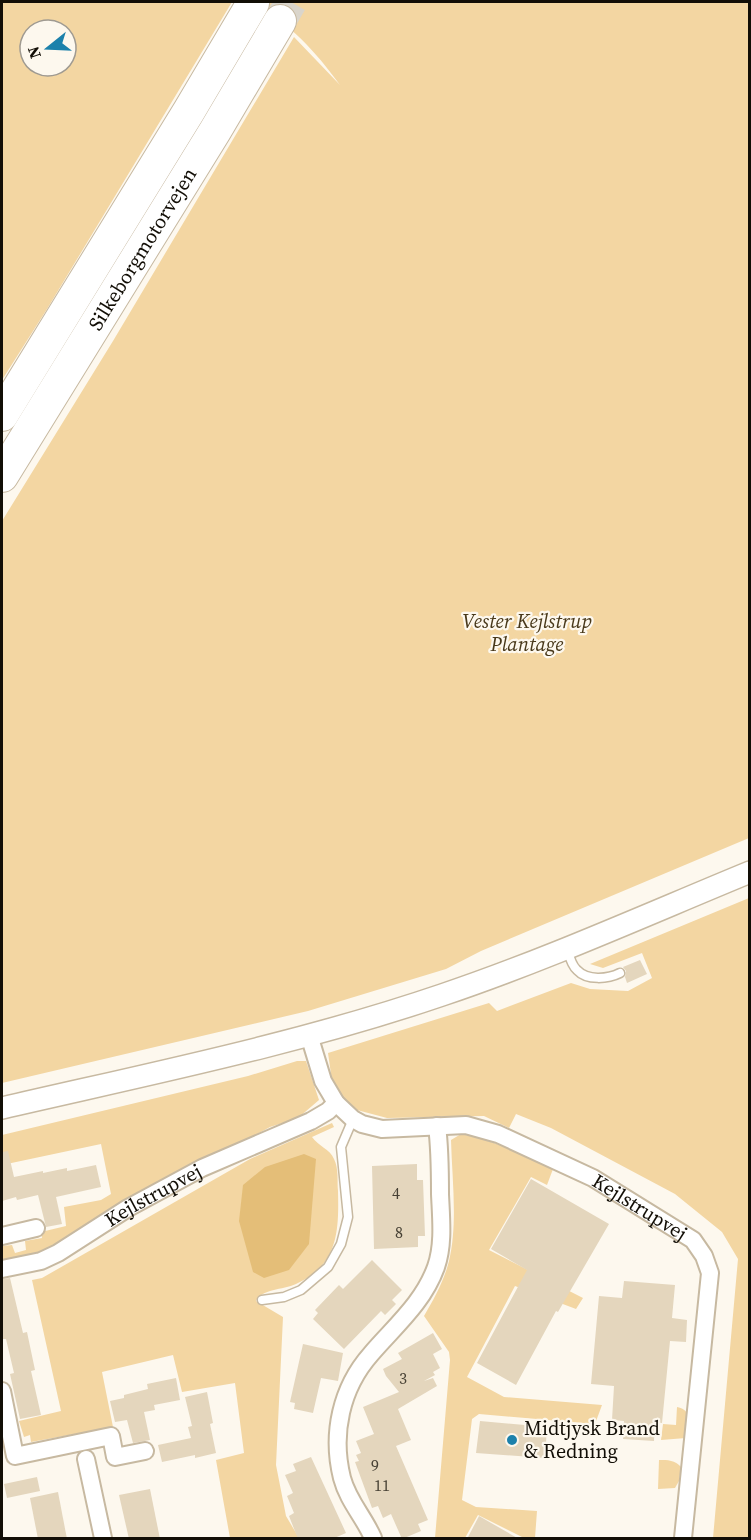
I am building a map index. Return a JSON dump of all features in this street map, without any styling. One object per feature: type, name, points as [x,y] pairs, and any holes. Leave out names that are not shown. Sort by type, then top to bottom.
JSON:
[{"type":"highway","name":"Silkeborgmotorvejen","points":[[2,415],[253,3]]},
{"type":"highway","name":"Silkeborgmotorvejen","points":[[2,476],[215,131],[280,21]]},
{"type":"street","points":[[2,1108],[263,1048],[443,995],[750,872]]},
{"type":"street","name":"Kejlstrupvej","points":[[309,1035],[323,1081],[336,1103],[362,1124],[382,1129],[466,1125],[498,1134],[592,1178],[693,1240],[704,1257],[710,1273],[683,1539]]},
{"type":"street","name":"Kejlstrupvej","points":[[2,1269],[41,1261],[58,1253],[128,1208],[183,1178],[311,1121],[328,1111],[336,1103]]},
{"type":"street","points":[[373,1539],[354,1508],[342,1479],[337,1449],[340,1415],[348,1388],[360,1368],[414,1306],[428,1286],[436,1265],[441,1234],[437,1126]]},
{"type":"street","points":[[2,1236],[36,1228]]},
{"type":"street","points":[[2,1391],[15,1456],[111,1436],[115,1457],[145,1451]]},
{"type":"street","points":[[86,1459],[103,1539]]},
{"type":"lane","points":[[566,947],[575,969],[581,974],[602,978],[620,973]]},
{"type":"lane","points":[[262,1300],[284,1297],[301,1290],[328,1267],[341,1244],[348,1217],[341,1147],[353,1119]]},
{"type":"green space","points":[[2,2],[232,2],[2,380]]},
{"type":"green space","name":"Vester Kejlstrup Plantage","points":[[251,2],[749,2],[749,838],[481,951],[446,969],[308,1011],[2,1083],[2,521],[113,341],[294,37],[340,85],[300,38],[277,18]]},
{"type":"green space","points":[[749,898],[749,1538],[713,1538],[738,1259],[722,1232],[675,1194],[551,1128],[516,1114],[509,1128],[484,1116],[387,1118],[357,1110],[343,1098],[332,1081],[328,1053],[489,1003],[497,1011],[571,983],[590,989],[628,991],[652,978],[642,953],[603,968],[590,964]]},
{"type":"green space","points":[[297,1061],[306,1061],[319,1100],[298,1118],[270,1127],[86,1227],[46,1253],[2,1261],[2,1246],[12,1245],[15,1253],[26,1250],[25,1241],[42,1238],[41,1232],[66,1226],[64,1207],[101,1200],[111,1194],[101,1144],[2,1165],[2,1135],[248,1076]]},
{"type":"green space","points":[[332,1123],[334,1127],[312,1137],[332,1156],[337,1167],[338,1220],[333,1246],[328,1257],[310,1276],[291,1286],[267,1292],[256,1301],[283,1317],[276,1465],[286,1516],[299,1538],[230,1538],[216,1460],[244,1453],[235,1383],[182,1392],[173,1355],[102,1372],[113,1427],[31,1442],[30,1435],[24,1437],[19,1421],[61,1411],[32,1280],[42,1278],[250,1159]]},
{"type":"green space","points":[[461,1134],[497,1144],[553,1169],[547,1185],[531,1177],[489,1250],[583,1298],[576,1309],[515,1286],[467,1377],[504,1397],[602,1405],[595,1424],[479,1414],[472,1419],[462,1500],[476,1507],[537,1511],[535,1538],[524,1538],[478,1515],[465,1538],[435,1538],[450,1360],[449,1352],[424,1316],[442,1283],[449,1261],[454,1216],[451,1140]]},
{"type":"green space","points":[[677,1407],[686,1411],[688,1415],[686,1438],[661,1440],[663,1424],[676,1425]]},
{"type":"green space","points":[[659,1460],[668,1460],[681,1467],[679,1481],[675,1488],[658,1489]]},
{"type":"shaded area","points":[[304,1154],[316,1159],[309,1244],[289,1270],[264,1278],[253,1272],[239,1221],[243,1185],[265,1167]]},
{"type":"building","points":[[640,960],[647,974],[627,983],[626,971],[623,967]]},
{"type":"building","points":[[8,1151],[14,1177],[96,1165],[101,1187],[56,1197],[62,1224],[46,1227],[38,1195],[2,1201],[2,1152]]},
{"type":"building","points":[[417,1164],[417,1180],[423,1180],[425,1236],[418,1236],[418,1247],[374,1249],[372,1166]]},
{"type":"building","points":[[531,1179],[609,1224],[558,1312],[556,1311],[516,1385],[477,1363],[527,1270],[491,1249]]},
{"type":"building","points":[[372,1260],[402,1290],[392,1300],[396,1304],[385,1315],[381,1311],[344,1349],[313,1319],[318,1313],[315,1310],[339,1285],[343,1289]]},
{"type":"building","points":[[10,1278],[23,1333],[27,1332],[35,1370],[31,1371],[41,1415],[20,1419],[10,1374],[14,1373],[6,1339],[2,1339],[2,1279]]},
{"type":"building","points":[[624,1281],[675,1285],[672,1318],[687,1320],[686,1342],[670,1341],[662,1423],[655,1422],[654,1441],[623,1439],[624,1421],[612,1420],[614,1386],[591,1384],[599,1296],[622,1298]]},
{"type":"building","points":[[433,1333],[442,1349],[433,1354],[440,1368],[433,1372],[435,1375],[424,1381],[433,1378],[437,1386],[398,1409],[411,1440],[396,1446],[428,1520],[418,1524],[421,1531],[402,1539],[391,1514],[383,1518],[378,1506],[372,1508],[355,1462],[359,1461],[356,1455],[361,1453],[356,1441],[374,1434],[363,1407],[399,1392],[383,1369],[402,1359],[398,1353]]},
{"type":"building","points":[[303,1344],[343,1353],[338,1381],[321,1378],[313,1413],[294,1409],[295,1403],[290,1402]]},
{"type":"building","points":[[176,1378],[180,1400],[154,1405],[155,1410],[144,1412],[150,1440],[133,1443],[127,1420],[115,1422],[110,1401],[148,1389],[147,1384]]},
{"type":"building","points":[[207,1392],[216,1453],[162,1462],[158,1445],[191,1438],[188,1427],[192,1426],[185,1397]]},
{"type":"building","name":"Midtjysk Brand & Redning","points":[[480,1421],[547,1427],[545,1458],[476,1453]]},
{"type":"building","points":[[311,1457],[346,1533],[332,1539],[298,1539],[289,1516],[294,1513],[287,1496],[293,1493],[285,1475],[296,1471],[293,1464]]},
{"type":"building","points":[[37,1477],[40,1491],[7,1498],[4,1484]]},
{"type":"building","points":[[150,1489],[160,1539],[129,1539],[119,1495]]},
{"type":"building","points":[[58,1492],[67,1539],[38,1539],[30,1498]]},
{"type":"building","points":[[479,1516],[519,1539],[467,1539]]},
{"type":"tunnel","points":[[280,21],[291,2]]},
{"type":"place","name":"Midtjysk Brand & Redning","points":[[512,1440]]}]
